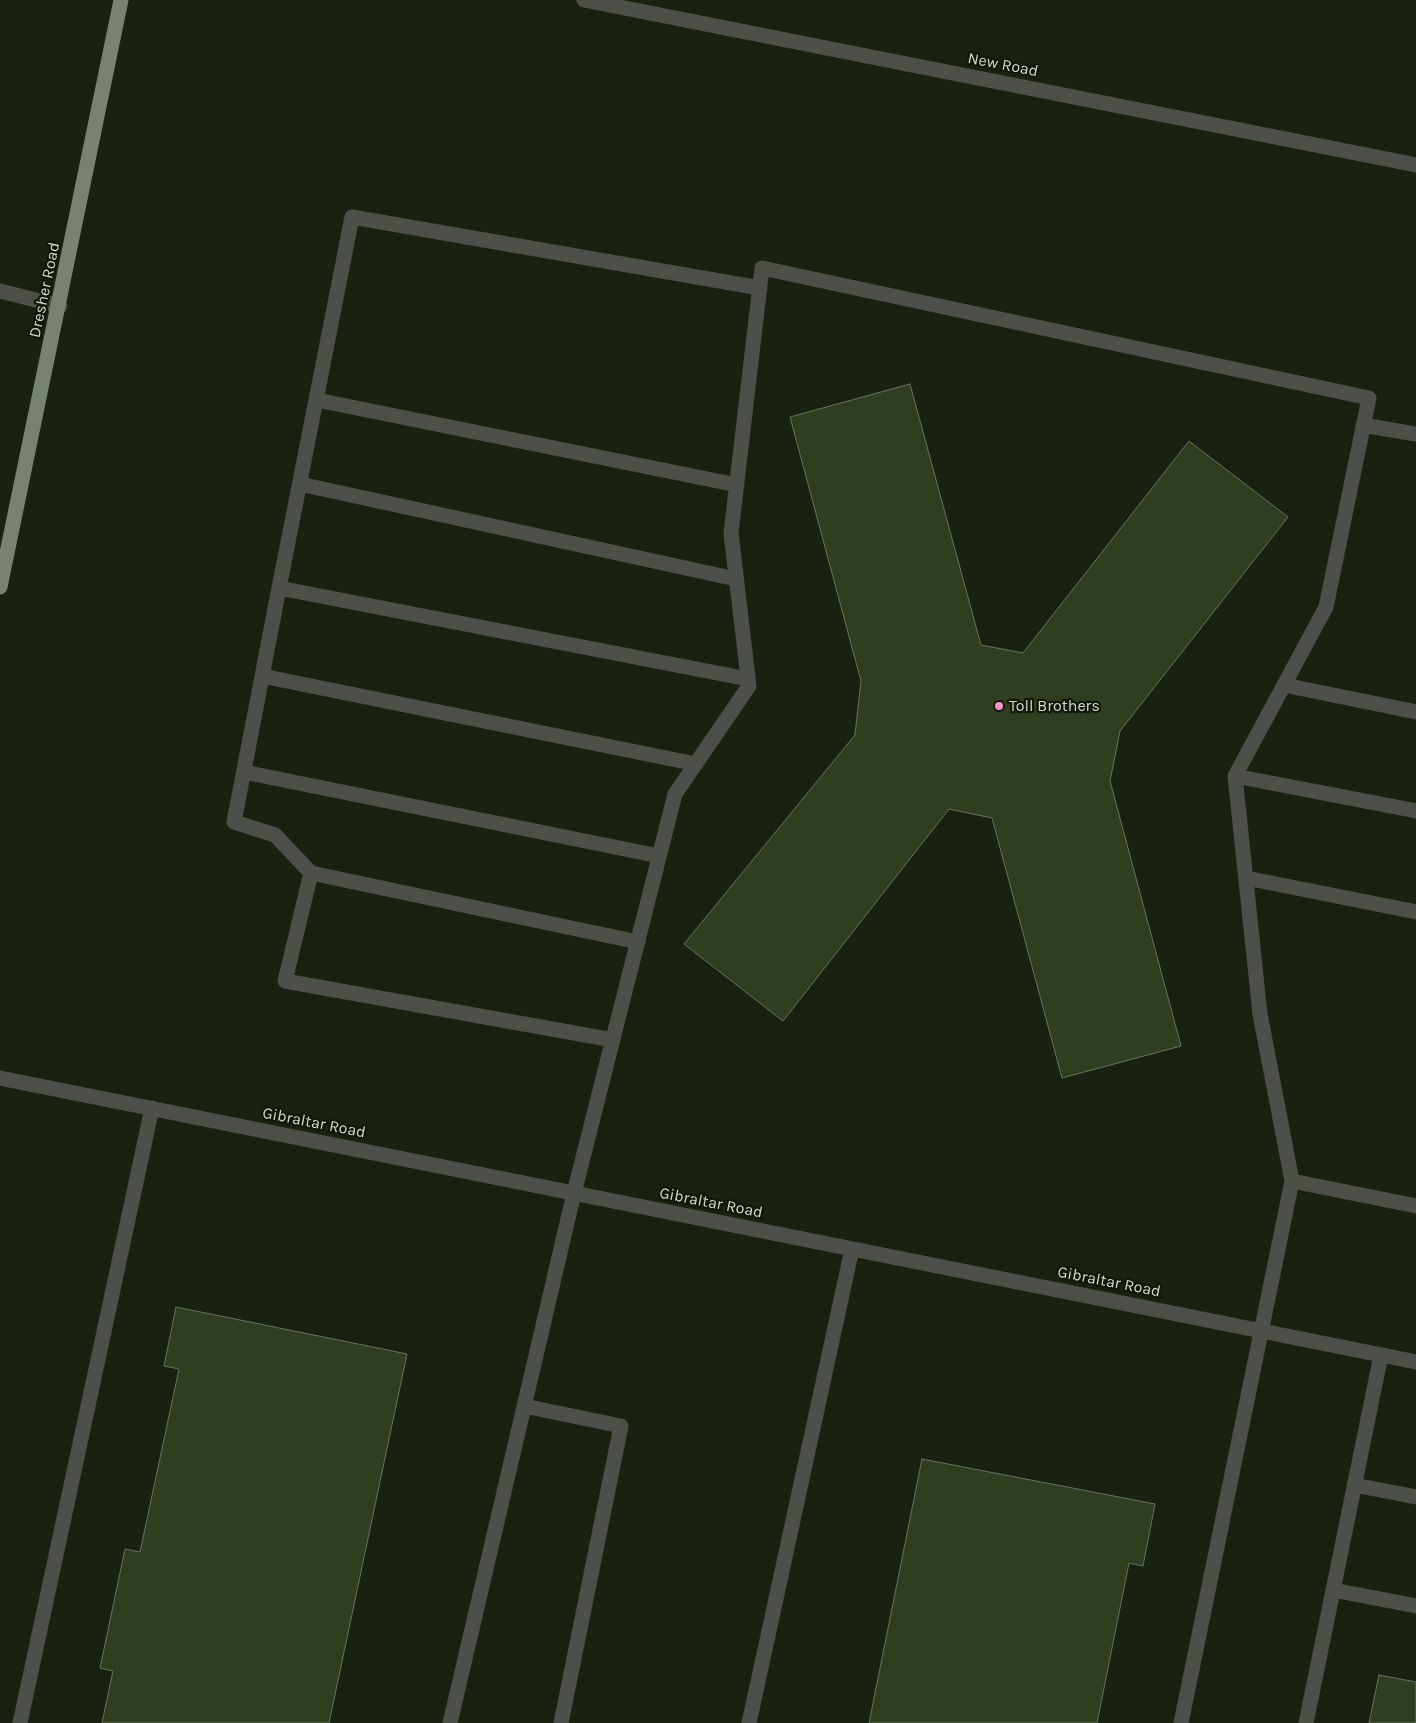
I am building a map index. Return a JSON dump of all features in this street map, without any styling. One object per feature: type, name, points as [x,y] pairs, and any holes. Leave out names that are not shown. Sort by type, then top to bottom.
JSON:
[{"type":"main road","name":"Dresher Road","points":[[0,587],[60,306],[121,0]]},
{"type":"street","name":"New Road","points":[[584,0],[1416,165]]},
{"type":"street","points":[[638,942],[311,873],[275,835],[234,822],[352,217],[760,288]]},
{"type":"street","points":[[450,1723],[574,1193],[675,794],[749,686],[731,533],[762,268],[1369,398],[1326,607],[1236,776],[1260,1014],[1292,1181],[1180,1723]]},
{"type":"street","points":[[0,291],[60,306]]},
{"type":"street","points":[[316,400],[737,485]]},
{"type":"street","points":[[1363,425],[1416,434]]},
{"type":"street","points":[[300,484],[736,579]]},
{"type":"street","points":[[280,588],[748,679]]},
{"type":"street","points":[[262,676],[696,764]]},
{"type":"street","points":[[1284,685],[1416,712]]},
{"type":"street","points":[[244,772],[659,856]]},
{"type":"street","points":[[1236,776],[1416,811]]},
{"type":"street","points":[[311,873],[286,981],[613,1040]]},
{"type":"street","points":[[1246,878],[1416,912]]},
{"type":"street","name":"Gibraltar Road","points":[[0,1078],[1416,1362]]},
{"type":"street","points":[[20,1723],[152,1108]]},
{"type":"street","points":[[1292,1181],[1416,1206]]},
{"type":"street","points":[[749,1723],[852,1249]]},
{"type":"street","points":[[1306,1723],[1381,1355]]},
{"type":"street","points":[[524,1406],[621,1426],[561,1723]]},
{"type":"street","points":[[1354,1485],[1416,1497]]},
{"type":"street","points":[[1333,1590],[1416,1606]]},
{"type":"building","name":"Toll Brothers","points":[[910,384],[981,645],[1023,653],[1189,441],[1288,517],[1120,731],[1110,781],[1181,1046],[1062,1078],[992,818],[949,809],[783,1021],[684,944],[855,735],[861,681],[790,417]]},
{"type":"building","points":[[176,1307],[407,1354],[329,1723],[102,1723],[113,1671],[100,1668],[125,1549],[140,1552],[179,1369],[164,1366]]},
{"type":"building","points":[[922,1459],[1155,1504],[1143,1566],[1129,1563],[1097,1723],[869,1723]]},
{"type":"building","points":[[1379,1675],[1416,1682],[1416,1723],[1369,1723]]},
{"type":"place","name":"Toll Brothers","points":[[999,706]]}]
